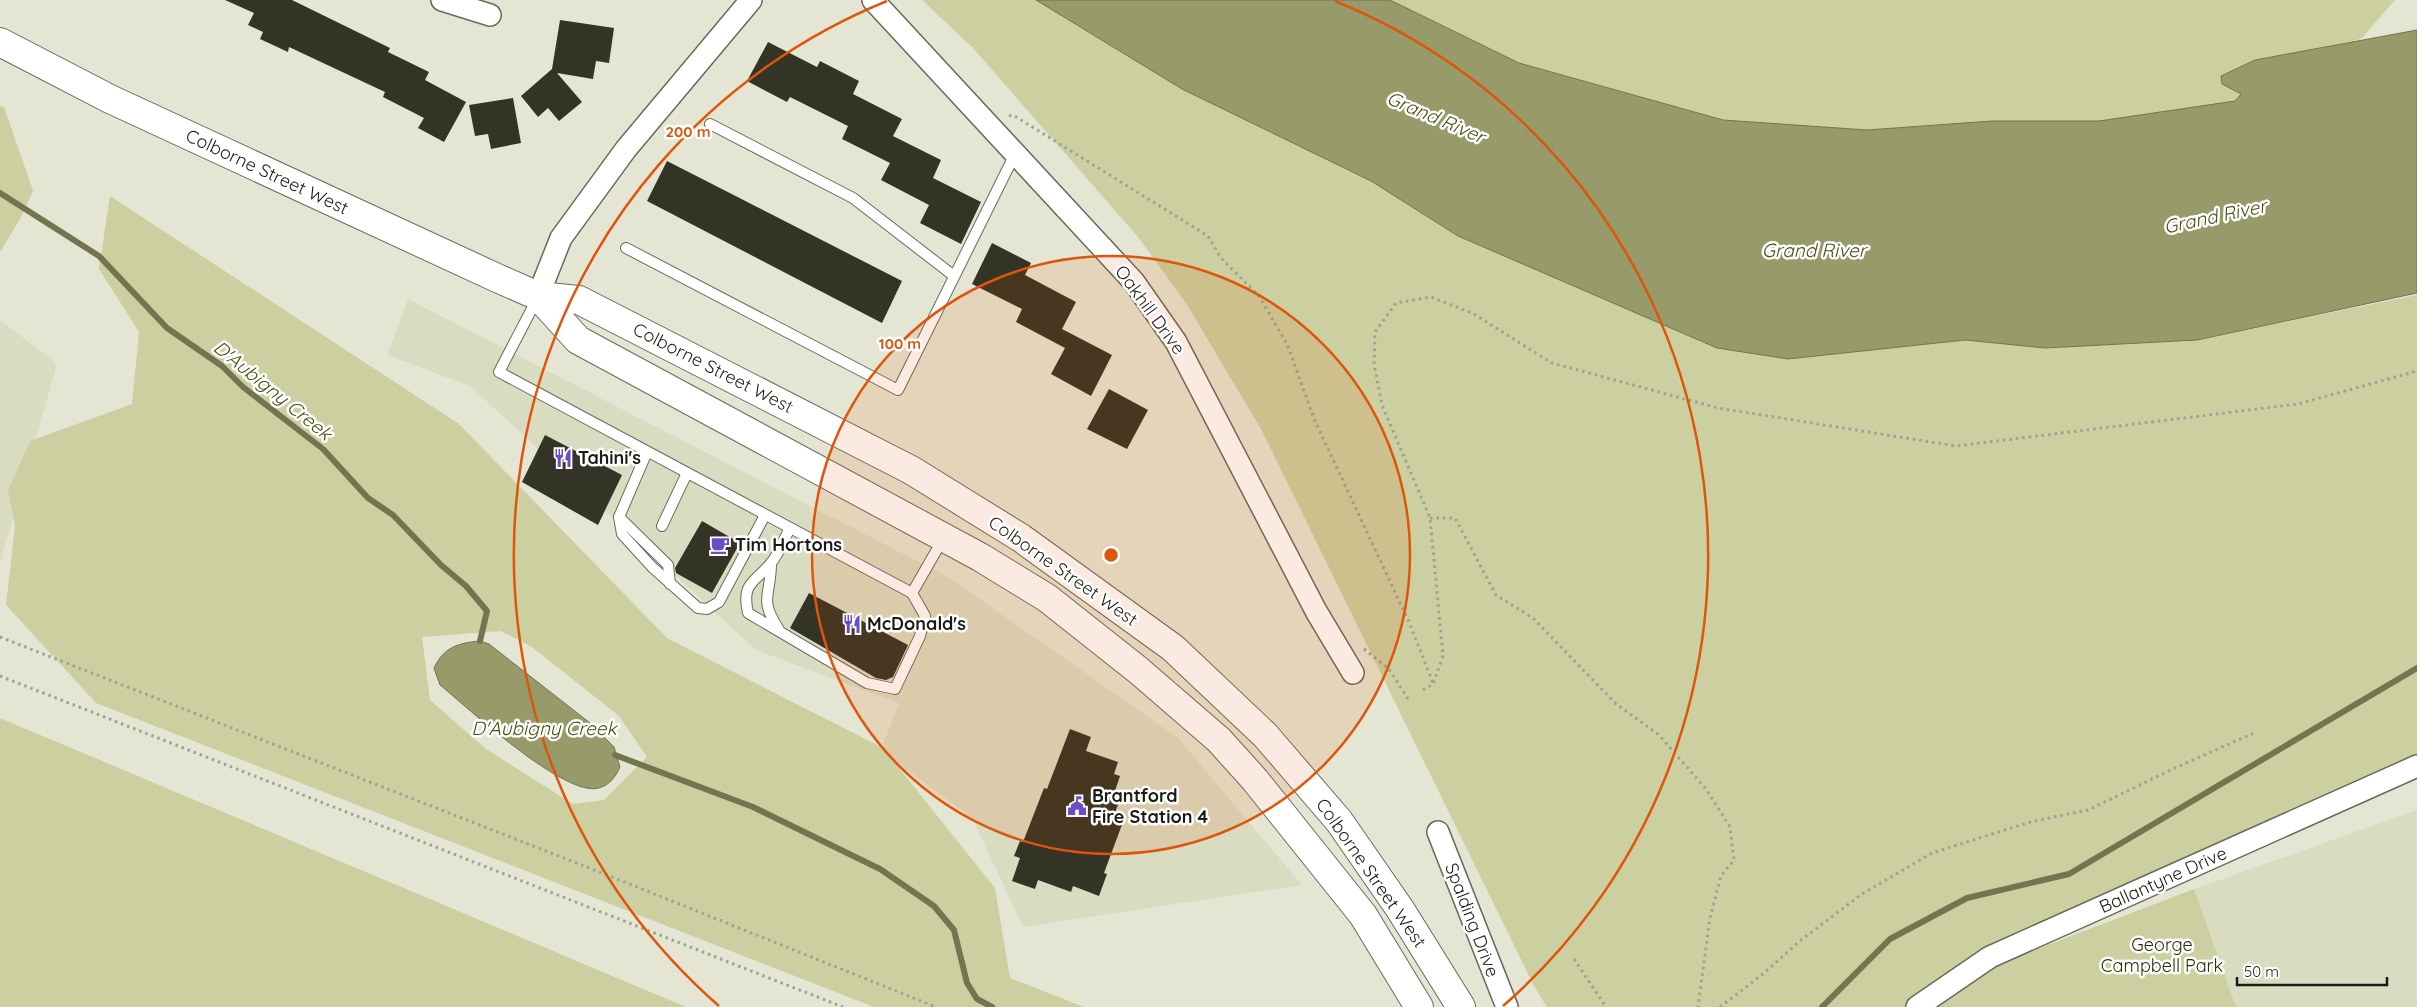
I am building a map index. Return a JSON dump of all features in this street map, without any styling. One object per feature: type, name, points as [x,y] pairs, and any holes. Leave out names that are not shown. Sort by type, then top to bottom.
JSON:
[{"type":"main road","name":"Colborne Street West","points":[[0,42],[155,120],[538,296],[579,300],[910,470],[1021,538],[1173,648],[1265,735],[1339,821],[1400,909],[1461,1007]]},
{"type":"main road","name":"Colborne Street West","points":[[538,296],[578,340],[944,537],[1047,598],[1138,670],[1219,740],[1288,819],[1363,915],[1420,1007]]},
{"type":"street","points":[[442,0],[490,15]]},
{"type":"street","points":[[538,296],[560,238],[626,149],[751,0]]},
{"type":"street","name":"Oakhill Drive","points":[[873,0],[1134,282],[1176,342],[1316,611],[1353,673]]},
{"type":"street","name":"Ballantyne Drive","points":[[1917,1007],[1990,957],[2417,766]]},
{"type":"street","name":"Spalding Drive","points":[[1438,832],[1507,1007]]},
{"type":"lane","points":[[710,124],[853,198],[954,276]]},
{"type":"lane","points":[[626,248],[898,390],[1015,154]]},
{"type":"lane","points":[[538,296],[499,372],[912,593],[925,616],[920,636],[895,690],[867,684],[748,613],[744,597],[755,577],[772,563],[790,528]]},
{"type":"lane","points":[[647,452],[619,517],[622,534],[670,584],[698,608],[707,609],[716,605],[765,515]]},
{"type":"lane","points":[[662,526],[687,473]]},
{"type":"lane","points":[[912,593],[944,537]]},
{"type":"lane","points":[[772,563],[771,581],[766,595],[767,612],[781,633]]},
{"type":"path","points":[[986,123],[1013,115],[1208,236],[1221,258],[1259,296],[1287,344],[1315,422],[1409,622],[1433,684]]},
{"type":"path","points":[[1423,690],[1433,684],[1443,656],[1430,518],[1382,405],[1374,364],[1375,332],[1396,303],[1431,297],[1472,313],[1552,363],[1718,408],[1956,446],[2298,404],[2417,371]]},
{"type":"path","points":[[1430,518],[1455,518],[1496,595],[1533,618],[1615,703],[1659,735],[1706,789],[1730,827],[1734,860],[1721,876],[1710,918],[1698,1007]]},
{"type":"path","points":[[0,638],[592,869],[936,1007]]},
{"type":"path","points":[[0,676],[843,1007]]},
{"type":"path","points":[[1720,1007],[1763,974],[1800,940],[1862,894],[1932,853],[2030,822],[2088,810],[2177,767],[2254,733]]},
{"type":"path","points":[[1574,958],[1606,1007]]},
{"type":"shaded area","points":[[408,299],[948,577],[1178,738],[1302,885],[1023,927],[972,818],[881,750],[899,703],[756,650],[470,386],[387,355]]},
{"type":"shaded area","points":[[0,320],[57,364],[0,563]]},
{"type":"shaded area","points":[[2417,810],[2417,1007],[2236,1007],[2194,889]]},
{"type":"green space","points":[[922,0],[1042,0],[1371,181],[1458,236],[1717,348],[1788,359],[1965,340],[2045,348],[2197,340],[2417,295],[2417,764],[1990,957],[1915,1007],[1547,1007],[1534,986],[1261,429],[1186,303],[1138,237],[973,48]]},
{"type":"green space","points":[[1390,0],[2395,0],[2361,39],[2311,50],[2222,84],[2241,94],[2235,101],[2099,121],[1992,121],[1867,130],[1723,120],[1519,63]]},
{"type":"green space","points":[[0,106],[4,107],[33,191],[20,219],[0,252]]},
{"type":"green space","points":[[110,196],[459,424],[667,638],[883,748],[995,888],[1010,978],[1084,1007],[874,1007],[96,703],[6,605],[15,526],[8,490],[30,441],[132,404],[139,332],[99,269]],"holes":[[[501,631],[532,647],[619,716],[647,757],[604,800],[573,804],[486,749],[430,700],[422,637]]]},
{"type":"green space","points":[[0,718],[686,1007],[0,1007]]},
{"type":"green space","name":"George Campbell Park","points":[[2194,889],[2236,1007],[1934,1007],[1998,964]]},
{"type":"water","name":"Grand River","points":[[1036,0],[1390,0],[1519,63],[1723,120],[1867,130],[1992,121],[2099,121],[2235,101],[2241,94],[2222,84],[2221,76],[2255,60],[2417,30],[2417,293],[2197,340],[2045,348],[1965,340],[1788,359],[1717,348],[1458,236],[1371,181],[1182,89]]},
{"type":"water","name":"D'Aubigny Creek","points":[[480,641],[489,644],[590,723],[614,747],[620,767],[609,782],[599,788],[584,787],[564,779],[541,766],[493,730],[440,685],[434,668],[442,655],[452,647]]},
{"type":"building","points":[[225,0],[292,0],[390,48],[388,52],[429,72],[425,80],[466,102],[444,142],[418,128],[424,118],[383,97],[385,92],[289,47],[288,52],[260,39],[263,32],[248,25],[254,13]]},
{"type":"building","points":[[560,20],[614,28],[609,63],[596,61],[593,79],[557,73],[582,102],[559,121],[548,108],[538,117],[521,96],[552,69]]},
{"type":"building","points":[[768,42],[817,67],[820,61],[859,81],[853,94],[902,119],[893,136],[941,160],[933,178],[981,202],[961,244],[920,223],[929,205],[881,180],[890,163],[842,139],[848,126],[790,97],[787,102],[747,81]]},
{"type":"building","points":[[513,98],[521,143],[491,149],[488,134],[475,136],[469,105]]},
{"type":"building","points":[[667,161],[902,281],[882,323],[647,201]]},
{"type":"building","points":[[992,243],[1031,263],[1025,275],[1076,302],[1062,329],[1112,355],[1091,396],[1051,374],[1065,348],[1016,322],[1022,309],[972,284]]},
{"type":"building","points":[[1109,389],[1148,410],[1127,449],[1087,429]]},
{"type":"building","points":[[545,435],[622,475],[598,525],[522,482]]},
{"type":"building","points":[[702,521],[740,543],[712,593],[676,573],[675,568]]},
{"type":"building","points":[[809,593],[908,645],[893,677],[886,680],[876,678],[790,628]]},
{"type":"building","name":"Brantford Fire Station 4","points":[[1070,729],[1091,737],[1086,751],[1118,762],[1114,774],[1120,776],[1115,791],[1122,794],[1113,818],[1123,822],[1104,873],[1107,874],[1099,896],[1073,886],[1071,892],[1038,880],[1035,889],[1012,881],[1020,858],[1014,856],[1020,841],[1023,842],[1044,788],[1047,789]]},
{"type":"waterway","name":"D'Aubigny Creek","points":[[0,193],[99,256],[167,328],[222,366],[243,387],[323,449],[368,498],[393,515],[441,565],[466,586],[487,611],[480,641]]},
{"type":"waterway","points":[[1822,1007],[1890,939],[1967,898],[2069,874],[2417,668]]},
{"type":"waterway","name":"D'Aubigny Creek","points":[[615,755],[753,807],[880,869],[934,906],[954,930],[967,983],[977,999],[992,1007]]},
{"type":"place","name":"Tahini's","points":[[563,458]]},
{"type":"place","name":"Tim Hortons","points":[[720,545]]},
{"type":"place","name":"McDonald's","points":[[852,624]]},
{"type":"place","name":"Brantford Fire Station 4","points":[[1077,806]]}]
